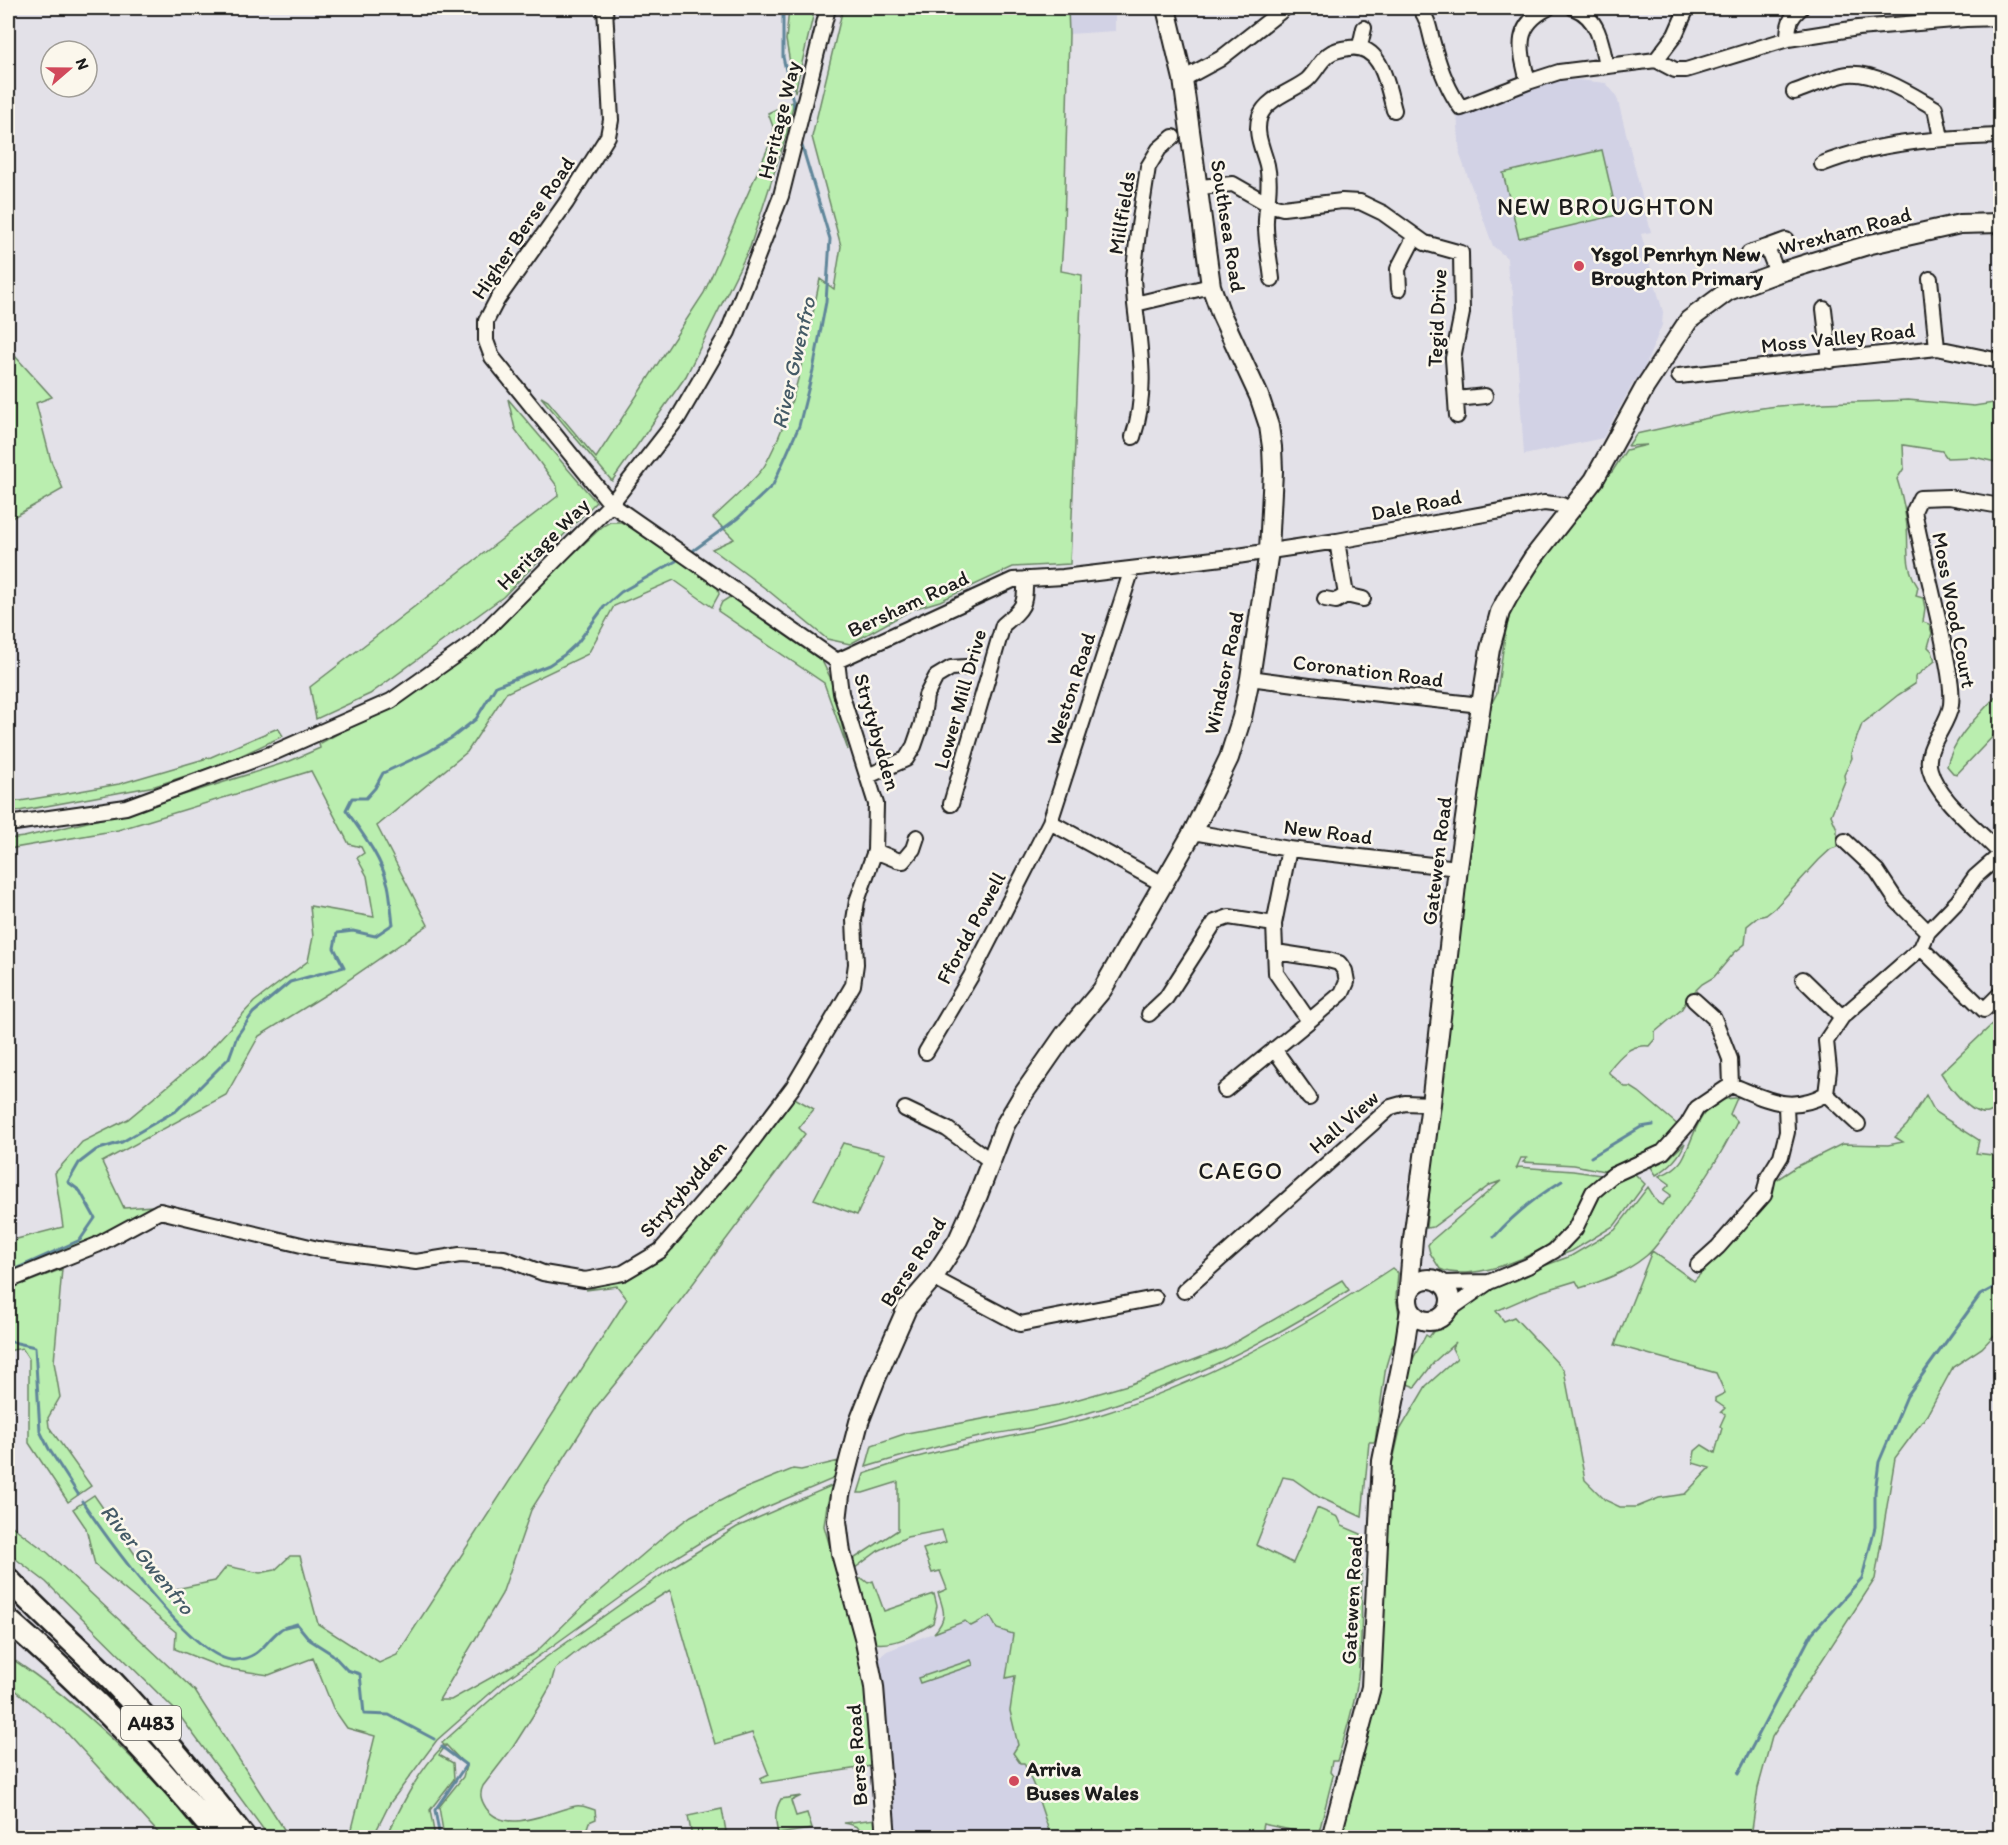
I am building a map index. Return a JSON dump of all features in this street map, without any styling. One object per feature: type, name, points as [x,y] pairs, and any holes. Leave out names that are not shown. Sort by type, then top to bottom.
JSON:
[{"type":"highway","points":[[8,1579],[46,1619]]},
{"type":"highway","name":"A483","points":[[8,1592],[46,1619],[110,1680],[169,1743],[245,1838]]},
{"type":"highway","name":"A483","points":[[8,1620],[16,1631],[73,1677],[117,1722],[173,1782],[219,1838]]},
{"type":"main road","name":"Southsea Road","points":[[1166,8],[1183,79],[1211,286],[1259,396],[1269,426],[1273,471],[1269,551]]},
{"type":"main road","name":"Wrexham Road","points":[[1569,512],[1594,480],[1645,387],[1689,320],[1728,291],[1777,273],[1882,242],[1960,224],[2001,223]]},
{"type":"main road","name":"Gatewen Road","points":[[1331,1838],[1371,1687],[1382,1461],[1402,1362],[1409,1304],[1413,1239],[1458,868],[1490,648],[1500,612],[1533,558],[1569,512]]},
{"type":"main road","name":"Windsor Road","points":[[1193,832],[1229,759],[1242,717],[1269,551]]},
{"type":"main road","name":"Berse Road","points":[[886,1838],[874,1687],[854,1598],[841,1554],[837,1521],[840,1495],[859,1422],[907,1308],[933,1278],[958,1240],[1005,1125],[1065,1034],[1102,990],[1193,832]]},
{"type":"main road","name":"Gatewen Road","points":[[1402,1362],[1430,1322],[1441,1318],[1449,1310],[1450,1296],[1439,1282],[1420,1266],[1413,1239]]},
{"type":"main road","points":[[1430,1322],[1418,1318],[1409,1304],[1413,1287],[1418,1282],[1430,1279],[1439,1282]]},
{"type":"street","name":"Higher Berse Road","points":[[605,8],[611,120],[608,136],[566,203],[497,300],[486,321],[486,341],[492,357],[611,504]]},
{"type":"street","name":"Heritage Way","points":[[8,824],[126,807],[273,753],[391,701],[474,642],[611,504],[678,418],[728,332],[782,196],[828,8]]},
{"type":"street","points":[[1183,79],[1220,59],[1285,8]]},
{"type":"street","points":[[1419,8],[1428,20],[1433,45],[1450,93],[1461,108],[1559,72],[1656,60],[1675,70],[1686,69],[1788,39],[1858,28],[2001,18]]},
{"type":"street","points":[[1528,82],[1520,41],[1532,18],[1548,8]]},
{"type":"street","points":[[1574,8],[1590,18],[1598,30],[1606,66]]},
{"type":"street","points":[[1656,60],[1675,35],[1688,8]]},
{"type":"street","points":[[1788,39],[1788,26],[1792,15],[1801,8]]},
{"type":"street","points":[[1360,46],[1364,28]]},
{"type":"street","points":[[1272,279],[1265,221],[1268,204],[1267,166],[1260,146],[1258,130],[1260,115],[1272,102],[1308,79],[1327,56],[1338,49],[1360,46],[1371,53],[1381,65],[1394,110]]},
{"type":"street","points":[[1794,92],[1848,74],[1876,79],[1896,86],[1935,108],[1941,138]]},
{"type":"street","points":[[1822,164],[1845,155],[1941,138],[2001,136]]},
{"type":"street","name":"Millfields","points":[[1133,437],[1141,402],[1143,371],[1133,279],[1138,232],[1148,167],[1159,149],[1173,137]]},
{"type":"street","name":"Tegid Drive","points":[[1199,187],[1233,184],[1268,204],[1283,208],[1342,201],[1360,202],[1383,213],[1425,243],[1461,253],[1462,313],[1453,358],[1457,416]]},
{"type":"street","points":[[1399,289],[1398,269],[1415,236]]},
{"type":"street","points":[[1749,253],[1786,240]]},
{"type":"street","points":[[1767,247],[1777,273]]},
{"type":"street","points":[[1930,279],[1937,348]]},
{"type":"street","points":[[1135,304],[1211,286]]},
{"type":"street","points":[[1824,309],[1830,361]]},
{"type":"street","name":"Moss Valley Road","points":[[1679,376],[1937,348],[2001,361]]},
{"type":"street","points":[[1457,399],[1485,396]]},
{"type":"street","name":"Moss Wood Court","points":[[2001,506],[1949,497],[1920,498],[1914,511],[1951,687],[1951,706],[1946,722],[1929,756],[1929,767],[1933,779],[1948,802],[2001,854]]},
{"type":"street","name":"Dale Road","points":[[1269,551],[1337,541],[1544,502],[1562,505],[1569,512]]},
{"type":"street","name":"Bersham Road","points":[[611,504],[837,661],[1003,583],[1269,551]]},
{"type":"street","points":[[1337,541],[1346,595]]},
{"type":"street","name":"Weston Road","points":[[1050,822],[1132,569]]},
{"type":"street","name":"Lower Mill Drive","points":[[951,804],[1003,625],[1022,609],[1026,594],[1025,579]]},
{"type":"street","points":[[1325,599],[1336,601],[1346,595],[1363,599]]},
{"type":"street","name":"Strytybydden","points":[[11,1280],[97,1245],[160,1211],[318,1249],[416,1262],[460,1255],[504,1258],[543,1273],[585,1280],[623,1273],[660,1251],[734,1165],[793,1087],[853,985],[856,963],[854,920],[857,901],[875,851],[876,804],[841,693],[837,661]]},
{"type":"street","points":[[868,776],[906,759],[914,746],[922,723],[926,696],[936,676],[951,668],[966,667]]},
{"type":"street","name":"Coronation Road","points":[[1250,678],[1481,705]]},
{"type":"street","points":[[1050,822],[1163,884]]},
{"type":"street","name":"Ffordd Powell","points":[[926,1052],[971,976],[1050,822]]},
{"type":"street","name":"New Road","points":[[1193,832],[1289,849],[1458,868]]},
{"type":"street","points":[[875,851],[897,861],[903,861],[913,849],[917,837]]},
{"type":"street","points":[[1845,841],[1877,871],[1896,900],[1928,932]]},
{"type":"street","points":[[1289,849],[1274,924],[1276,973],[1309,1021]]},
{"type":"street","points":[[1826,1094],[1829,1070],[1826,1041],[1842,1017],[1922,948],[1928,932],[1958,901],[1975,877],[2001,854]]},
{"type":"street","points":[[1149,1014],[1166,998],[1215,922],[1230,917],[1274,924]]},
{"type":"street","points":[[1922,948],[1984,1011],[2001,994]]},
{"type":"street","points":[[1225,1090],[1342,993],[1347,982],[1345,971],[1339,963],[1276,952]]},
{"type":"street","points":[[1803,979],[1842,1017]]},
{"type":"street","points":[[1694,1000],[1714,1018],[1730,1059],[1731,1084]]},
{"type":"street","points":[[1274,1049],[1309,1098]]},
{"type":"street","points":[[1731,1084],[1786,1105],[1812,1101],[1826,1094]]},
{"type":"street","points":[[1449,1310],[1489,1282],[1528,1266],[1554,1251],[1575,1229],[1593,1192],[1613,1175],[1663,1152],[1687,1125],[1696,1108],[1731,1084]]},
{"type":"street","points":[[1826,1094],[1858,1124]]},
{"type":"street","name":"Hall View","points":[[1184,1291],[1391,1107],[1405,1103],[1431,1104]]},
{"type":"street","points":[[1698,1265],[1718,1247],[1764,1195],[1768,1177],[1781,1156],[1787,1132],[1786,1105]]},
{"type":"street","points":[[905,1109],[947,1129],[991,1161]]},
{"type":"street","points":[[933,1278],[1020,1324],[1155,1298]]},
{"type":"street","points":[[1439,1282],[1489,1282]]},
{"type":"shaded area","points":[[1068,8],[1115,8],[1115,31],[1069,34]]},
{"type":"shaded area","name":"Ysgol Penrhyn New Broughton Primary","points":[[1578,80],[1606,83],[1618,101],[1651,232],[1641,234],[1663,312],[1662,325],[1639,381],[1635,380],[1603,438],[1524,455],[1513,292],[1508,275],[1507,258],[1493,246],[1460,155],[1457,113],[1460,115],[1481,109],[1541,85]]},
{"type":"shaded area","points":[[1040,1591],[1010,1711],[1017,1740],[1051,1837],[895,1837],[875,1661],[887,1651]]},
{"type":"green space","points":[[789,8],[815,8],[795,92],[786,40]]},
{"type":"green space","points":[[843,8],[1068,8],[1064,226],[1061,271],[1082,275],[1070,564],[1013,567],[940,601],[913,609],[850,644],[827,639],[770,592],[712,549],[734,539],[713,518],[761,471],[785,421],[805,350],[820,279],[834,289],[841,246],[812,137]]},
{"type":"green space","points":[[794,101],[787,133],[750,247],[686,376],[612,481],[541,397],[548,401],[596,458],[704,293],[775,132],[768,113]]},
{"type":"green space","points":[[1602,150],[1617,215],[1519,238],[1503,173]]},
{"type":"green space","points":[[14,355],[52,397],[36,403],[51,461],[63,489],[8,520],[8,359]]},
{"type":"green space","points":[[508,399],[596,502],[503,597],[370,694],[316,719],[310,687],[558,496],[557,486],[515,429]]},
{"type":"green space","points":[[1908,400],[1974,406],[2000,402],[2000,463],[1974,457],[1947,458],[1942,451],[1903,445],[1904,468],[1897,479],[1906,520],[1909,564],[1918,587],[1916,596],[1923,598],[1925,608],[1923,622],[1929,624],[1932,633],[1928,647],[1935,661],[1915,677],[1915,684],[1862,724],[1851,753],[1852,758],[1844,775],[1845,781],[1831,815],[1837,829],[1837,847],[1831,849],[1819,860],[1775,908],[1747,926],[1745,944],[1734,953],[1714,977],[1702,984],[1689,997],[1681,1010],[1655,1032],[1655,1039],[1649,1046],[1631,1049],[1621,1056],[1609,1070],[1609,1073],[1625,1087],[1631,1087],[1639,1092],[1679,1126],[1660,1147],[1604,1171],[1574,1165],[1523,1162],[1527,1158],[1521,1158],[1516,1169],[1518,1167],[1601,1175],[1591,1187],[1570,1226],[1546,1246],[1510,1263],[1490,1269],[1454,1273],[1440,1269],[1428,1245],[1501,1181],[1490,1185],[1433,1227],[1426,1228],[1446,1021],[1467,869],[1467,854],[1489,708],[1497,693],[1510,612],[1534,572],[1590,501],[1597,481],[1612,472],[1626,450],[1647,445],[1628,446],[1636,434],[1762,408],[1817,403]]},
{"type":"green space","points":[[610,522],[621,522],[630,527],[718,588],[719,594],[712,607],[674,580],[614,606],[588,654],[506,693],[467,752],[377,826],[428,925],[338,987],[259,1036],[226,1095],[102,1162],[124,1208],[154,1206],[148,1212],[51,1262],[35,1263],[20,1272],[23,1284],[62,1269],[54,1362],[60,1397],[48,1418],[49,1427],[91,1486],[68,1502],[29,1443],[29,1359],[22,1348],[8,1351],[8,1250],[17,1239],[63,1227],[55,1173],[82,1142],[128,1119],[204,1056],[254,1002],[308,961],[313,937],[310,906],[374,917],[367,876],[357,858],[364,853],[361,847],[349,844],[311,771],[118,830],[8,849],[8,839],[130,812],[290,761],[320,748],[319,744],[393,703],[481,640]]},
{"type":"green space","points":[[730,597],[822,661],[830,677],[848,750],[824,683],[718,611],[722,602]]},
{"type":"green space","points":[[2000,692],[2000,729],[1957,774],[1953,773],[1947,766],[1955,745]]},
{"type":"green space","points":[[278,728],[283,736],[225,763],[155,786],[8,813],[8,800],[20,801],[119,784],[211,757]]},
{"type":"green space","points":[[2000,1017],[2000,1106],[1990,1112],[1981,1113],[1961,1099],[1941,1073]]},
{"type":"green space","points":[[1926,1095],[1935,1112],[1979,1140],[1976,1153],[2000,1156],[2000,1329],[1982,1348],[1953,1367],[1927,1415],[1895,1458],[1875,1579],[1772,1737],[1758,1788],[1751,1837],[1339,1838],[1381,1679],[1391,1469],[1400,1430],[1426,1386],[1457,1358],[1452,1348],[1456,1342],[1435,1361],[1415,1387],[1405,1383],[1408,1368],[1426,1335],[1429,1337],[1467,1301],[1511,1278],[1513,1282],[1528,1275],[1527,1272],[1571,1256],[1615,1230],[1648,1187],[1658,1203],[1662,1205],[1671,1195],[1664,1190],[1670,1184],[1659,1176],[1673,1169],[1682,1160],[1707,1109],[1725,1099],[1737,1098],[1730,1114],[1737,1122],[1706,1177],[1658,1243],[1639,1262],[1598,1282],[1580,1288],[1576,1281],[1540,1292],[1496,1311],[1504,1321],[1514,1317],[1564,1370],[1585,1480],[1605,1500],[1620,1507],[1637,1507],[1659,1498],[1685,1494],[1710,1468],[1693,1463],[1695,1451],[1702,1445],[1715,1453],[1722,1428],[1720,1426],[1725,1415],[1721,1412],[1725,1408],[1715,1401],[1715,1398],[1725,1393],[1716,1373],[1615,1345],[1652,1251],[1694,1281],[1770,1198],[1773,1182],[1796,1167],[1842,1144],[1888,1145],[1903,1142],[1895,1137],[1907,1125]]},
{"type":"green space","points":[[791,1096],[814,1109],[799,1128],[805,1134],[653,1337],[597,1406],[531,1510],[502,1594],[439,1700],[451,1700],[535,1653],[583,1606],[691,1516],[741,1490],[793,1469],[801,1470],[839,1461],[835,1478],[762,1509],[673,1559],[504,1681],[437,1740],[390,1803],[373,1837],[350,1837],[375,1736],[347,1728],[333,1708],[313,1658],[269,1675],[223,1668],[175,1649],[176,1632],[95,1565],[86,1528],[73,1509],[94,1495],[143,1566],[166,1591],[215,1581],[227,1566],[260,1573],[275,1570],[290,1556],[300,1556],[318,1624],[379,1663],[397,1655],[627,1299],[617,1286],[586,1290],[616,1280],[673,1249],[681,1232]]},
{"type":"green space","points":[[843,1143],[885,1154],[857,1215],[814,1199]]},
{"type":"green space","points":[[1685,1143],[1673,1162],[1656,1175],[1651,1167],[1668,1159]]},
{"type":"green space","points":[[1634,1173],[1645,1184],[1615,1225],[1572,1251],[1556,1257],[1567,1249],[1580,1234],[1600,1196],[1610,1186]]},
{"type":"green space","points":[[1392,1268],[1398,1273],[1396,1298],[1400,1319],[1399,1336],[1391,1349],[1386,1366],[1375,1442],[1369,1442],[1362,1517],[1319,1497],[1293,1479],[1283,1477],[1256,1545],[1293,1563],[1317,1508],[1338,1517],[1342,1526],[1361,1534],[1361,1629],[1357,1685],[1337,1761],[1332,1761],[1330,1772],[1333,1776],[1318,1836],[1263,1824],[1260,1837],[1051,1837],[1024,1763],[1020,1763],[1013,1753],[1018,1745],[1010,1711],[1015,1676],[1006,1678],[1013,1634],[997,1629],[990,1616],[971,1626],[965,1621],[934,1633],[943,1618],[938,1593],[947,1589],[940,1571],[932,1573],[923,1549],[946,1542],[942,1530],[907,1537],[878,1551],[855,1568],[851,1565],[852,1560],[898,1530],[898,1482],[858,1493],[864,1474],[925,1455],[1093,1417],[1172,1389],[1285,1334]]},
{"type":"green space","points":[[1342,1280],[1349,1290],[1278,1333],[1204,1370],[1127,1401],[1034,1427],[945,1445],[866,1467],[872,1445],[907,1433],[1058,1405],[1131,1384],[1225,1348]]},
{"type":"green space","points":[[833,1485],[824,1526],[859,1647],[867,1704],[871,1766],[762,1783],[760,1779],[769,1775],[752,1733],[715,1744],[670,1590],[598,1635],[555,1669],[550,1687],[539,1706],[481,1792],[486,1808],[495,1816],[505,1820],[529,1819],[576,1806],[595,1810],[596,1819],[589,1822],[587,1828],[589,1837],[490,1838],[472,1833],[459,1837],[444,1837],[439,1807],[463,1777],[466,1766],[446,1745],[439,1755],[453,1763],[454,1779],[430,1810],[435,1837],[386,1838],[411,1788],[444,1745],[442,1743],[507,1685],[677,1564],[737,1527]]},
{"type":"green space","points":[[8,1523],[48,1553],[195,1691],[289,1837],[269,1837],[177,1712],[46,1582],[8,1553]]},
{"type":"green space","points":[[855,1579],[863,1579],[868,1583],[873,1581],[884,1611],[934,1594],[937,1606],[933,1623],[897,1641],[873,1643]]},
{"type":"green space","points":[[8,1656],[62,1695],[112,1739],[159,1786],[201,1837],[162,1837],[65,1731],[8,1684]]},
{"type":"green space","points":[[971,1660],[973,1665],[920,1683],[918,1678]]},
{"type":"green space","points":[[801,1796],[791,1801],[796,1816],[807,1813],[812,1829],[778,1834],[776,1816],[781,1799]]},
{"type":"green space","points":[[722,1809],[727,1837],[692,1837],[688,1816]]},
{"type":"green space","points":[[875,1819],[876,1837],[867,1837],[857,1827],[844,1823]]},
{"type":"waterway","name":"River Gwenfro","points":[[783,8],[783,57],[795,110]]},
{"type":"waterway","name":"River Gwenfro","points":[[694,550],[738,518],[773,485],[799,426],[826,302],[830,239],[802,146]]},
{"type":"waterway","name":"River Gwenfro","points":[[11,1274],[13,1270],[80,1240],[95,1218],[80,1191],[68,1182],[79,1163],[96,1150],[122,1142],[177,1110],[229,1058],[237,1036],[253,1013],[290,982],[344,967],[334,948],[337,933],[353,931],[375,936],[393,924],[388,885],[381,865],[346,810],[352,798],[366,798],[375,788],[383,773],[428,752],[453,737],[476,719],[496,686],[549,665],[564,655],[578,642],[604,607],[621,592],[676,561]]},
{"type":"waterway","points":[[1591,1157],[1641,1127],[1653,1125]]},
{"type":"waterway","points":[[1494,1237],[1526,1206],[1562,1181]]},
{"type":"waterway","points":[[1738,1774],[1812,1633],[1862,1578],[1875,1527],[1875,1492],[1879,1462],[1907,1396],[1980,1295],[2000,1284]]},
{"type":"waterway","name":"River Gwenfro","points":[[8,1341],[35,1347],[40,1431],[78,1494]]},
{"type":"waterway","name":"River Gwenfro","points":[[82,1501],[109,1540],[152,1594],[198,1642],[219,1656],[236,1660],[257,1653],[282,1629],[297,1624],[310,1640],[332,1654],[347,1670],[360,1674],[364,1714],[389,1715],[434,1739]]},
{"type":"waterway","name":"River Gwenfro","points":[[440,1838],[435,1810],[466,1765],[442,1747]]},
{"type":"place","name":"Ysgol Penrhyn New Broughton Primary","points":[[1579,266]]},
{"type":"place","name":"Arriva Buses Wales","points":[[1014,1781]]},
{"type":"district","name":"NEW BROUGHTON","points":[[1606,207]]},
{"type":"district","name":"CAEGO","points":[[1241,1171]]}]
